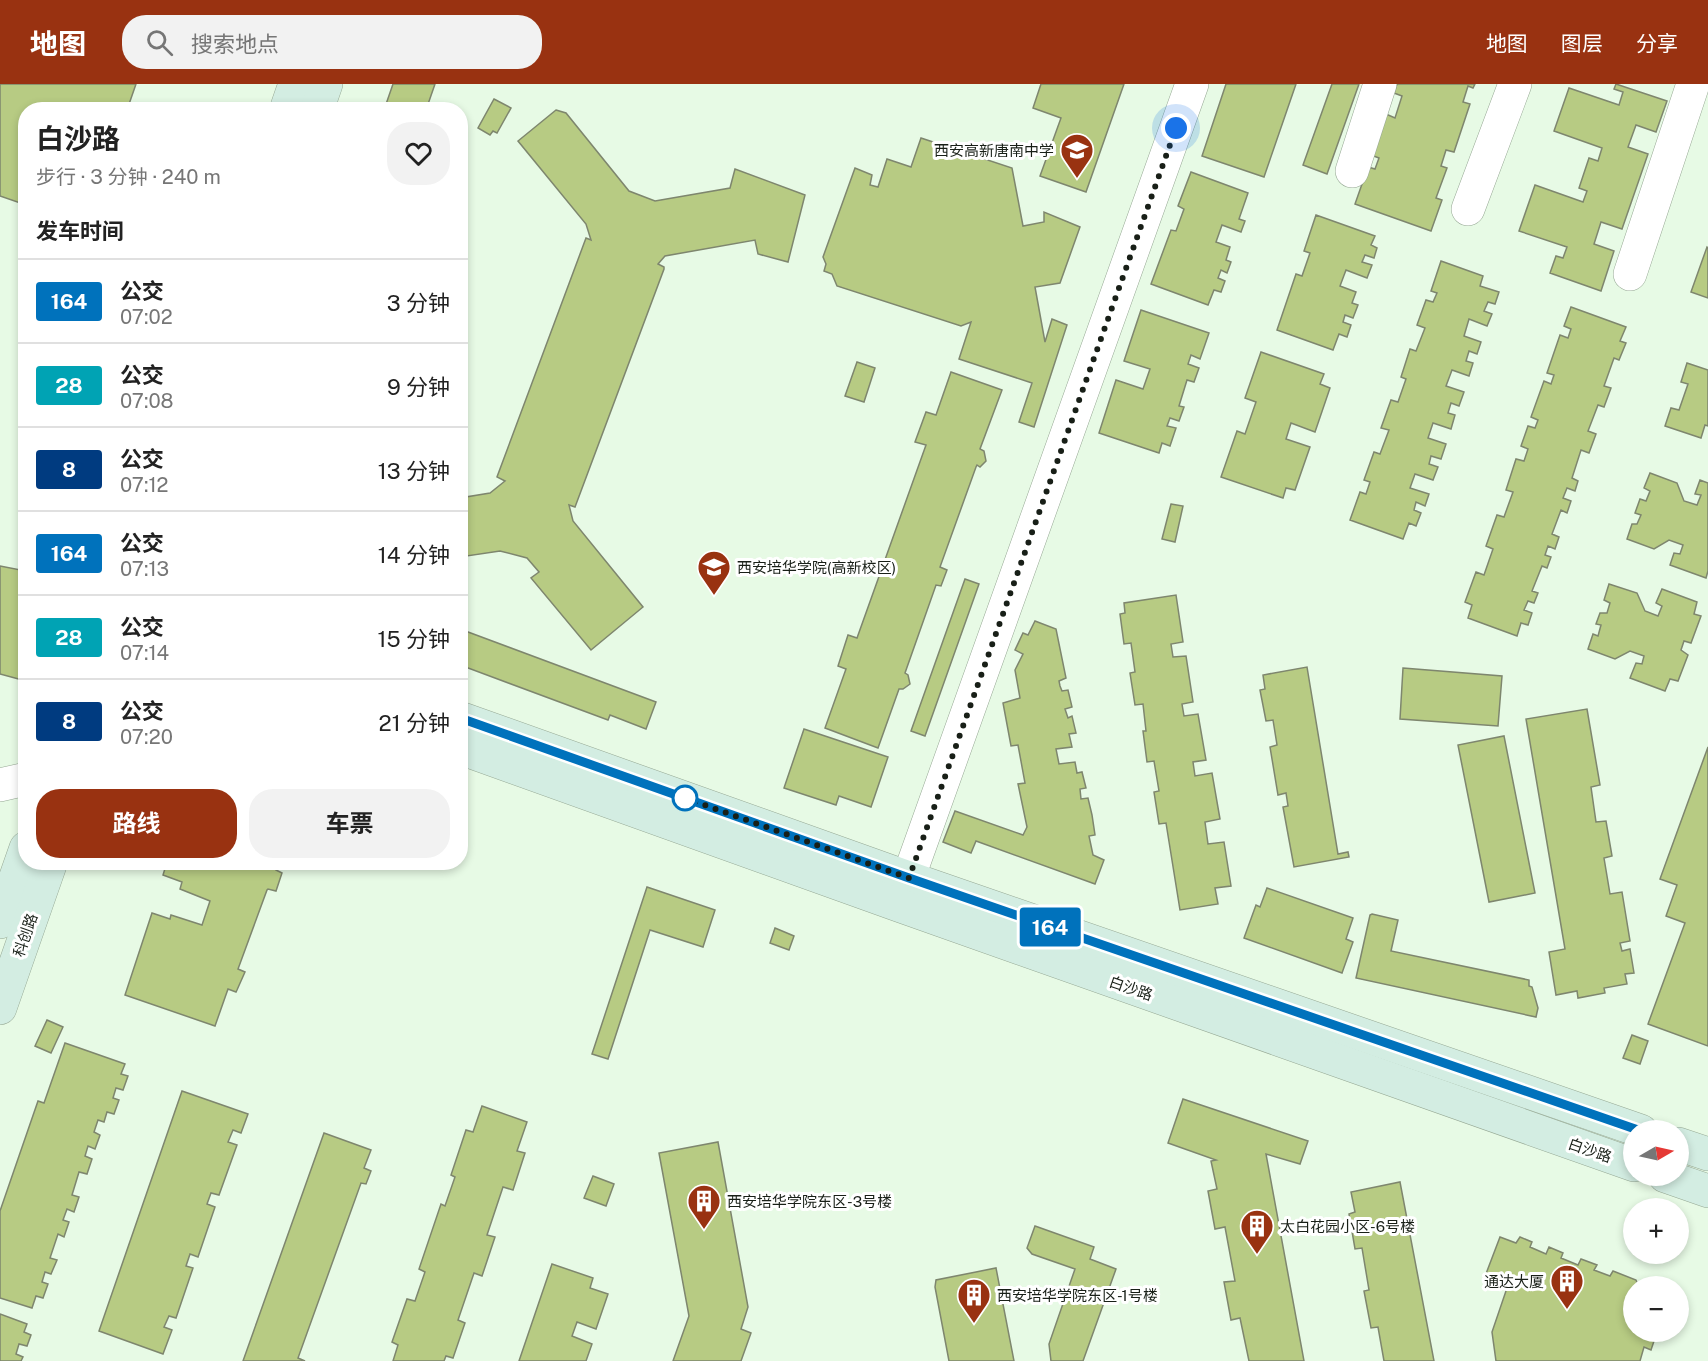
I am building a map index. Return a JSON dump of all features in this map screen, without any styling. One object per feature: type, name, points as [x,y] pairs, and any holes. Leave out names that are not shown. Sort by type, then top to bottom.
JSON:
[{"type":"street","points":[[289,102],[295,84]]},
{"type":"street","points":[[320,102],[326,84]]},
{"type":"street","points":[[904,892],[1192,84]]},
{"type":"street","points":[[1352,171],[1380,84]]},
{"type":"street","points":[[1468,209],[1515,84]]},
{"type":"street","points":[[1630,274],[1692,84],[1708,91]]},
{"type":"street","name":"白沙路","points":[[468,721],[904,892],[1623,1161]]},
{"type":"street","name":"白沙路","points":[[468,751],[1623,1125]]},
{"type":"street","points":[[0,785],[18,781]]},
{"type":"street","name":"科创路","points":[[0,922],[18,870]]},
{"type":"street","name":"科创路","points":[[0,1008],[48,870]]},
{"type":"street","points":[[1689,1148],[1708,1154]]},
{"type":"street","points":[[1689,1184],[1708,1191]]},
{"type":"building","points":[[0,84],[136,84],[130,102],[18,102],[18,202],[0,196]]},
{"type":"building","points":[[393,84],[435,84],[429,102],[387,102]]},
{"type":"building","points":[[1041,84],[1124,84],[1086,192],[1040,176],[1061,118],[1033,108]]},
{"type":"building","points":[[1226,84],[1296,84],[1264,177],[1202,156]]},
{"type":"building","points":[[1332,84],[1359,84],[1327,174],[1303,165]]},
{"type":"building","points":[[1397,84],[1475,84],[1473,88],[1468,86],[1463,102],[1470,104],[1454,152],[1446,150],[1441,166],[1447,168],[1436,198],[1442,200],[1431,231],[1355,204],[1368,167],[1375,169],[1379,158],[1371,155],[1386,114],[1395,118],[1402,96],[1394,93]]},
{"type":"building","points":[[1616,84],[1667,101],[1656,132],[1636,125],[1628,147],[1648,154],[1622,229],[1601,222],[1594,244],[1614,251],[1601,291],[1550,273],[1556,256],[1563,258],[1567,247],[1519,231],[1535,185],[1583,202],[1587,191],[1579,188],[1589,158],[1598,161],[1602,148],[1554,131],[1569,88],[1619,105],[1623,92],[1614,89]]},
{"type":"building","points":[[494,99],[511,108],[497,133],[493,131],[490,135],[478,128]]},
{"type":"building","points":[[556,110],[566,113],[629,191],[655,201],[730,188],[735,169],[805,195],[788,262],[758,254],[755,240],[665,256],[658,264],[664,269],[575,507],[569,505],[573,521],[643,607],[591,650],[531,578],[539,572],[527,558],[500,551],[468,556],[468,497],[490,493],[505,481],[497,477],[586,238],[591,240],[586,224],[518,141]]},
{"type":"building","points":[[921,138],[1012,168],[1023,226],[1044,222],[1044,212],[1080,227],[1060,283],[1035,287],[1045,342],[1052,319],[1067,325],[1034,427],[1019,422],[1032,383],[959,359],[971,322],[961,326],[837,286],[832,274],[824,271],[826,264],[823,257],[855,168],[872,175],[870,185],[878,187],[887,159],[911,167]]},
{"type":"building","points":[[1191,172],[1248,193],[1239,219],[1245,221],[1241,232],[1222,225],[1216,242],[1230,247],[1226,260],[1231,262],[1227,273],[1221,270],[1218,278],[1225,281],[1221,292],[1214,290],[1208,305],[1151,284],[1171,230],[1176,231],[1184,209],[1178,206]]},
{"type":"building","points":[[1316,215],[1375,236],[1371,245],[1377,248],[1374,258],[1365,255],[1362,262],[1372,265],[1367,278],[1346,270],[1340,286],[1356,292],[1352,303],[1358,305],[1353,318],[1345,315],[1343,322],[1351,325],[1347,337],[1339,334],[1333,350],[1277,330],[1296,274],[1302,276],[1310,253],[1304,251]]},
{"type":"building","points":[[1708,248],[1708,298],[1691,292]]},
{"type":"building","points":[[1441,261],[1483,276],[1480,286],[1499,292],[1495,304],[1488,302],[1484,311],[1492,314],[1487,326],[1469,319],[1464,336],[1481,342],[1477,354],[1469,351],[1466,361],[1473,363],[1469,376],[1452,370],[1446,386],[1464,392],[1459,406],[1451,403],[1448,413],[1455,415],[1451,429],[1433,423],[1428,438],[1446,444],[1441,459],[1431,456],[1429,464],[1438,467],[1433,480],[1415,474],[1410,488],[1429,494],[1425,506],[1416,502],[1414,510],[1421,513],[1416,526],[1409,523],[1403,539],[1350,520],[1360,492],[1366,494],[1370,482],[1364,480],[1374,452],[1380,454],[1389,430],[1381,428],[1391,400],[1398,402],[1406,379],[1401,377],[1410,349],[1416,351],[1425,328],[1417,325],[1426,300],[1433,302],[1437,293],[1431,291]]},
{"type":"building","points":[[1571,307],[1626,327],[1620,341],[1626,343],[1619,360],[1614,358],[1604,386],[1611,388],[1604,407],[1598,405],[1588,431],[1596,434],[1589,453],[1581,450],[1572,478],[1578,481],[1575,491],[1567,488],[1563,498],[1571,501],[1567,513],[1561,510],[1552,534],[1559,537],[1555,549],[1548,546],[1545,555],[1551,557],[1547,568],[1542,566],[1532,591],[1538,593],[1534,603],[1528,601],[1524,610],[1532,613],[1528,625],[1521,623],[1517,636],[1468,618],[1472,605],[1465,602],[1476,572],[1484,575],[1493,549],[1486,546],[1497,515],[1504,517],[1513,492],[1506,490],[1516,459],[1524,461],[1528,449],[1521,446],[1528,426],[1535,428],[1538,420],[1531,417],[1544,381],[1551,384],[1554,375],[1547,373],[1560,335],[1568,338],[1571,329],[1564,326]]},
{"type":"building","points":[[1141,310],[1209,333],[1200,359],[1191,355],[1188,364],[1199,368],[1194,382],[1187,380],[1179,406],[1184,407],[1179,421],[1170,418],[1167,426],[1176,428],[1170,446],[1162,443],[1159,453],[1099,433],[1116,380],[1143,389],[1150,369],[1124,361]]},
{"type":"building","points":[[1261,352],[1324,374],[1320,384],[1330,388],[1315,432],[1291,423],[1286,439],[1310,447],[1295,490],[1286,488],[1283,498],[1221,477],[1237,431],[1245,434],[1256,402],[1245,398]]},
{"type":"building","points":[[857,362],[875,368],[864,402],[845,396]]},
{"type":"building","points":[[1687,363],[1708,370],[1708,426],[1705,425],[1701,438],[1665,426],[1671,408],[1679,410],[1688,384],[1681,382]]},
{"type":"building","points":[[951,372],[1002,390],[980,449],[984,451],[986,461],[980,467],[977,465],[976,467],[940,567],[947,570],[941,586],[936,585],[905,673],[908,675],[910,684],[899,689],[878,748],[825,728],[846,669],[838,666],[848,635],[857,638],[926,445],[915,442],[926,412],[936,415]]},
{"type":"building","points":[[1650,473],[1677,483],[1684,501],[1697,505],[1701,495],[1695,494],[1700,480],[1708,483],[1708,571],[1706,578],[1670,565],[1674,553],[1680,554],[1683,545],[1669,540],[1654,549],[1627,539],[1632,524],[1637,524],[1641,515],[1635,513],[1640,499],[1646,501],[1650,491],[1644,488]]},
{"type":"building","points":[[1171,504],[1183,506],[1175,542],[1162,539]]},
{"type":"building","points":[[0,566],[18,569],[18,679],[0,674]]},
{"type":"building","points":[[965,579],[979,584],[925,736],[911,731]]},
{"type":"building","points":[[1609,584],[1637,593],[1645,611],[1658,616],[1662,606],[1656,603],[1662,589],[1697,602],[1694,614],[1701,616],[1691,643],[1684,641],[1681,650],[1688,655],[1678,681],[1670,679],[1665,691],[1630,678],[1636,663],[1642,664],[1644,656],[1630,651],[1615,659],[1588,649],[1593,634],[1598,636],[1601,625],[1596,624],[1600,613],[1607,613],[1610,603],[1604,600]]},
{"type":"building","points":[[1176,595],[1183,642],[1171,644],[1173,657],[1186,656],[1193,702],[1182,704],[1184,716],[1198,714],[1206,760],[1193,762],[1195,776],[1212,773],[1220,819],[1205,822],[1208,844],[1224,842],[1231,886],[1215,888],[1218,904],[1180,910],[1166,823],[1159,824],[1154,792],[1159,791],[1154,761],[1147,762],[1143,731],[1146,731],[1143,704],[1135,705],[1130,673],[1135,672],[1131,643],[1124,644],[1120,614],[1125,613],[1124,603]]},
{"type":"building","points":[[1035,621],[1056,629],[1066,678],[1059,681],[1062,691],[1068,690],[1072,707],[1065,709],[1068,718],[1072,716],[1076,733],[1069,734],[1072,747],[1056,749],[1059,764],[1075,762],[1077,773],[1082,772],[1086,788],[1080,789],[1081,799],[1088,798],[1095,835],[1089,836],[1093,855],[1104,860],[1095,884],[976,841],[971,853],[943,842],[955,811],[1023,835],[1027,827],[1018,784],[1025,783],[1018,745],[1011,746],[1003,703],[1020,698],[1015,670],[1023,654],[1015,650],[1023,633],[1028,635]]},
{"type":"building","points":[[468,632],[656,702],[646,729],[610,715],[608,720],[468,668]]},
{"type":"building","points":[[1307,667],[1338,854],[1348,852],[1349,857],[1294,867],[1283,807],[1288,806],[1286,793],[1278,795],[1270,747],[1277,745],[1273,720],[1266,721],[1260,690],[1265,689],[1263,675]]},
{"type":"building","points":[[1403,668],[1502,676],[1498,726],[1400,719]]},
{"type":"building","points":[[1587,709],[1600,785],[1591,787],[1596,822],[1606,821],[1612,856],[1604,858],[1610,894],[1622,892],[1630,941],[1620,943],[1622,951],[1630,949],[1634,973],[1625,974],[1627,984],[1604,988],[1605,993],[1578,998],[1577,991],[1556,995],[1549,952],[1565,949],[1526,719]]},
{"type":"building","points":[[804,729],[888,757],[871,807],[839,796],[836,805],[784,788]]},
{"type":"building","points":[[1504,736],[1535,893],[1489,902],[1458,745]]},
{"type":"building","points":[[1708,747],[1708,1046],[1648,1024],[1685,923],[1666,916],[1677,885],[1660,879]]},
{"type":"building","points":[[165,870],[276,870],[282,873],[276,891],[267,890],[238,969],[245,972],[236,992],[228,989],[215,1026],[125,995],[152,913],[170,919],[171,915],[202,925],[210,901],[180,889],[182,882],[163,875]]},
{"type":"building","points":[[647,887],[715,910],[703,947],[650,930],[608,1059],[592,1054]]},
{"type":"building","points":[[1267,888],[1353,918],[1346,939],[1353,942],[1342,973],[1244,938],[1256,905],[1260,907]]},
{"type":"building","points":[[1372,914],[1398,920],[1391,951],[1529,980],[1529,986],[1532,987],[1538,1008],[1536,1017],[1356,978]]},
{"type":"building","points":[[775,928],[794,936],[789,950],[770,943]]},
{"type":"building","points":[[47,1020],[63,1027],[51,1053],[35,1046]]},
{"type":"building","points":[[1632,1035],[1648,1041],[1640,1064],[1623,1058]]},
{"type":"building","points":[[65,1043],[125,1064],[121,1074],[128,1076],[123,1090],[116,1088],[113,1098],[119,1100],[114,1114],[107,1112],[104,1122],[98,1120],[94,1132],[100,1135],[95,1149],[88,1146],[85,1156],[92,1159],[87,1174],[79,1172],[72,1195],[79,1197],[74,1212],[67,1209],[63,1220],[69,1222],[64,1237],[58,1234],[50,1258],[57,1260],[51,1274],[45,1272],[42,1282],[48,1284],[43,1298],[36,1296],[32,1308],[0,1298],[0,1211],[38,1101],[44,1103]]},
{"type":"building","points":[[182,1091],[248,1114],[241,1133],[233,1130],[228,1142],[237,1145],[219,1195],[211,1193],[207,1204],[215,1207],[198,1257],[190,1254],[186,1266],[193,1268],[176,1318],[169,1316],[164,1327],[172,1330],[163,1354],[99,1331]]},
{"type":"building","name":"太白花园小区-6号楼","points":[[1183,1099],[1308,1141],[1300,1164],[1266,1154],[1304,1361],[1249,1361],[1240,1318],[1231,1320],[1224,1282],[1235,1281],[1225,1227],[1215,1229],[1208,1191],[1217,1189],[1211,1161],[1216,1160],[1168,1143]]},
{"type":"building","points":[[482,1106],[527,1122],[517,1151],[525,1153],[513,1190],[503,1187],[487,1235],[495,1237],[482,1276],[474,1273],[458,1320],[465,1323],[453,1358],[446,1356],[444,1361],[393,1361],[398,1345],[392,1342],[407,1299],[415,1301],[425,1272],[419,1269],[441,1204],[445,1206],[455,1177],[451,1175],[466,1130],[473,1132]]},
{"type":"building","points":[[324,1133],[371,1150],[364,1168],[371,1171],[366,1184],[361,1183],[298,1358],[305,1361],[243,1361]]},
{"type":"building","name":"西安培华学院东区-3号楼","points":[[718,1142],[748,1307],[741,1329],[751,1333],[741,1361],[673,1361],[689,1316],[659,1153]]},
{"type":"building","points":[[593,1176],[614,1184],[606,1206],[584,1198]]},
{"type":"building","points":[[1400,1182],[1434,1361],[1384,1361],[1378,1327],[1371,1328],[1364,1291],[1369,1290],[1362,1248],[1355,1249],[1349,1214],[1355,1212],[1351,1192]]},
{"type":"building","points":[[1035,1226],[1094,1247],[1090,1259],[1116,1269],[1083,1361],[1051,1361],[1049,1344],[1075,1269],[1032,1254],[1027,1248]]},
{"type":"building","name":"通达大厦","points":[[1500,1237],[1516,1243],[1520,1237],[1532,1242],[1530,1247],[1546,1254],[1549,1247],[1563,1253],[1561,1258],[1578,1265],[1581,1259],[1597,1265],[1594,1270],[1610,1276],[1613,1271],[1626,1276],[1623,1276],[1623,1342],[1654,1342],[1651,1350],[1644,1347],[1640,1361],[1496,1361],[1492,1332],[1507,1288],[1484,1279]]},
{"type":"building","points":[[552,1264],[593,1278],[590,1288],[608,1294],[596,1329],[577,1322],[572,1336],[592,1344],[586,1361],[519,1361]]},
{"type":"building","name":"西安培华学院东区-1号楼","points":[[996,1268],[1014,1361],[949,1361],[935,1287],[936,1280]]},
{"type":"building","points":[[0,1314],[27,1324],[24,1332],[31,1335],[27,1346],[19,1344],[16,1354],[23,1357],[21,1361],[0,1361]]},
{"type":"bus line","name":"164","points":[[468,721],[909,878],[1623,1125]]},
{"type":"place","name":"西安高新唐南中学","points":[[1077,179]]},
{"type":"place","name":"西安培华学院(高新校区)","points":[[714,596]]},
{"type":"place","name":"西安培华学院东区-3号楼","points":[[704,1230]]},
{"type":"place","name":"太白花园小区-6号楼","points":[[1257,1255]]},
{"type":"place","name":"通达大厦","points":[[1567,1310]]},
{"type":"place","name":"西安培华学院东区-1号楼","points":[[974,1324]]},
{"type":"route","points":[[685,798],[909,878],[1176,128]]}]
